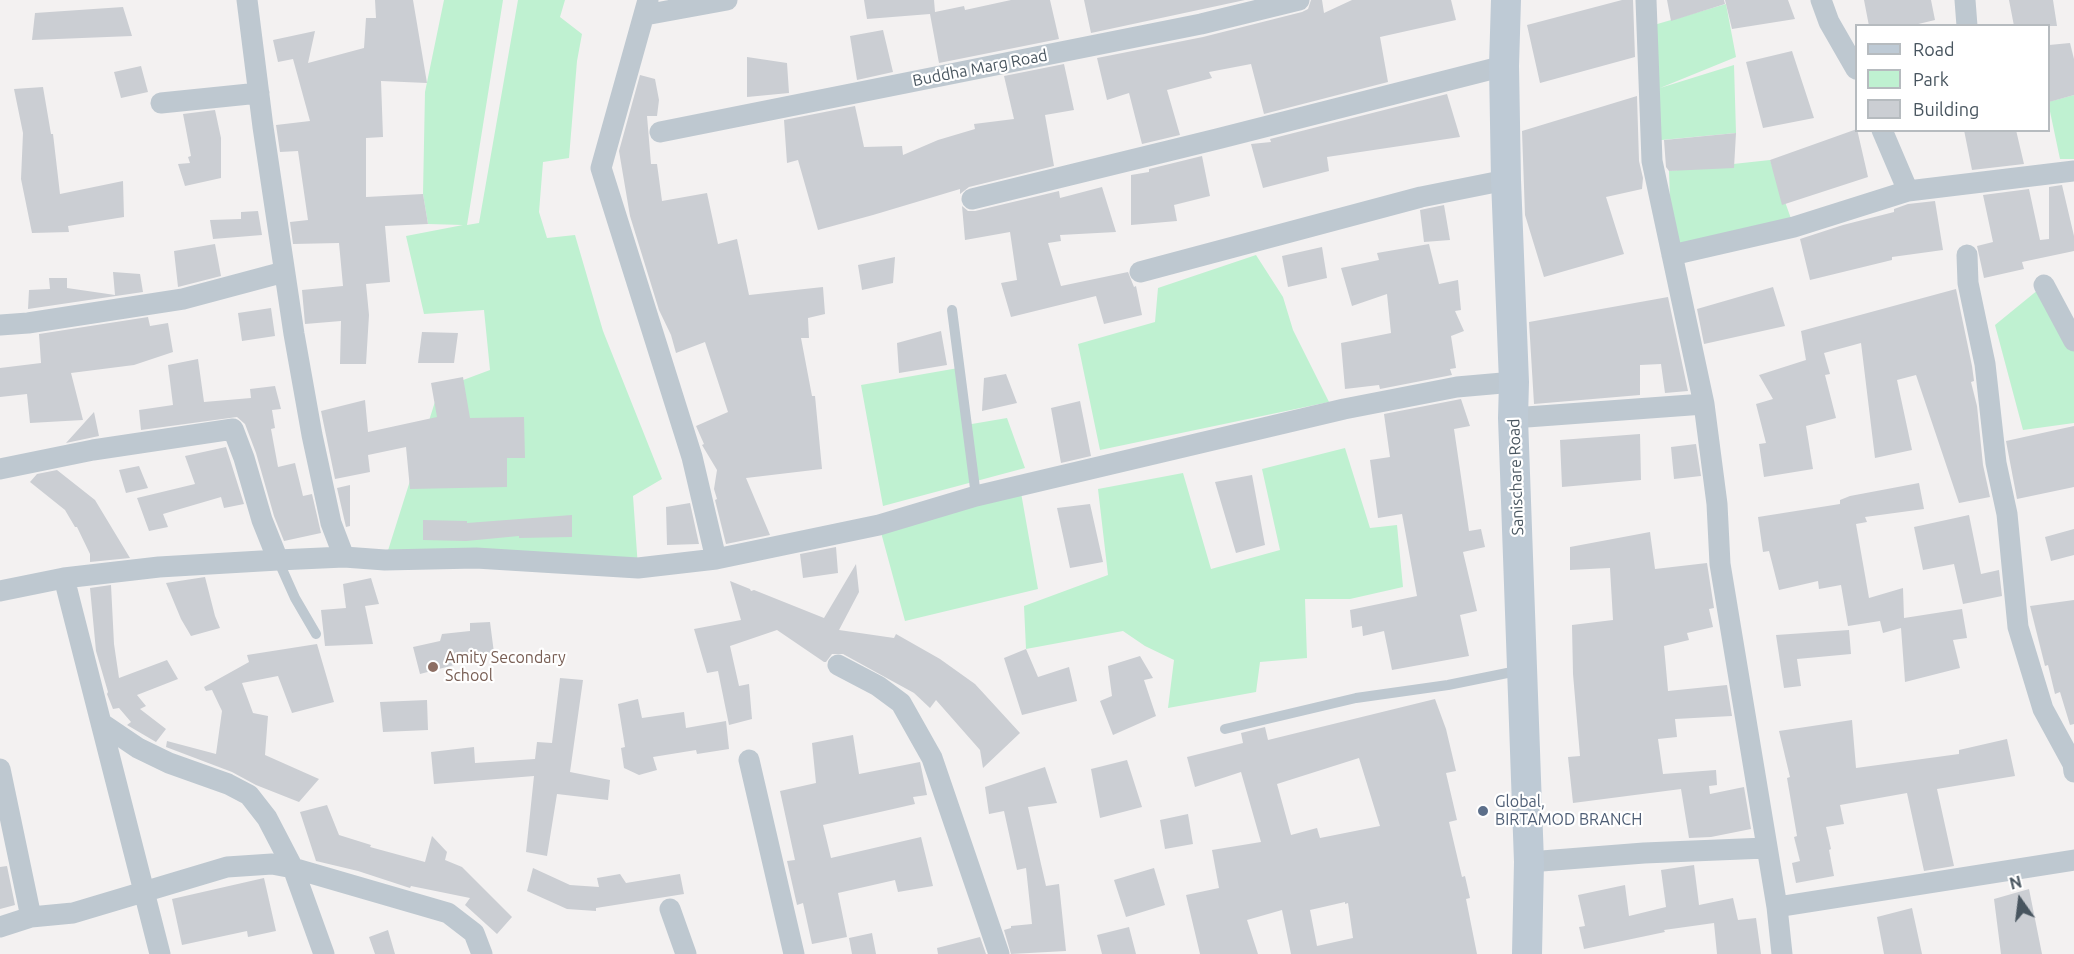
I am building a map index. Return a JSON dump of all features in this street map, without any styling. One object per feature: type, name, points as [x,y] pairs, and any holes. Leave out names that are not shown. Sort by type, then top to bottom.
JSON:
[{"type":"street","points":[[247,0],[284,272],[312,435],[331,523],[344,557]]},
{"type":"street","points":[[716,559],[692,457],[601,168],[647,8],[726,0]]},
{"type":"street","name":"Buddha Marg Road","points":[[660,132],[1201,24],[1299,0]]},
{"type":"street","name":"Sanischare Road","points":[[1506,0],[1504,66],[1506,180],[1529,862],[1527,954]]},
{"type":"street","points":[[1646,0],[1652,161],[1704,405],[1717,504],[1720,564],[1777,907],[1782,954]]},
{"type":"street","points":[[1821,0],[1829,22],[1855,66]]},
{"type":"street","points":[[1965,0],[1967,24]]},
{"type":"street","points":[[972,199],[1504,66]]},
{"type":"street","points":[[161,103],[259,93]]},
{"type":"street","points":[[1883,132],[1908,191]]},
{"type":"street","points":[[1672,255],[1794,227],[1908,191],[2074,171]]},
{"type":"street","points":[[1140,272],[1421,196],[1506,180]]},
{"type":"street","points":[[1967,255],[1968,283],[1986,363],[1996,463],[2007,514],[2018,627],[2043,709],[2073,764],[2074,772]]},
{"type":"street","points":[[0,325],[28,323],[183,300],[284,272]]},
{"type":"street","points":[[2044,285],[2074,341]]},
{"type":"street","points":[[0,591],[64,578],[159,567],[344,557],[385,560],[476,558],[638,568],[716,559],[879,525],[976,496],[1344,409],[1457,387],[1514,381]]},
{"type":"street","points":[[1514,418],[1704,405]]},
{"type":"street","points":[[0,469],[93,450],[233,429],[262,520],[278,560]]},
{"type":"street","points":[[64,578],[160,954]]},
{"type":"street","points":[[838,665],[878,686],[901,703],[932,758],[999,954]]},
{"type":"street","points":[[101,723],[138,748],[170,763],[228,784],[249,795],[267,818],[293,868],[324,954]]},
{"type":"street","points":[[749,760],[794,954]]},
{"type":"street","points":[[0,769],[31,918]]},
{"type":"street","points":[[1529,862],[1644,853],[1766,848]]},
{"type":"street","points":[[1777,907],[2074,860]]},
{"type":"street","points":[[0,927],[31,918],[73,913],[227,867],[272,864],[448,913],[474,933],[482,954]]},
{"type":"street","points":[[670,909],[686,954]]},
{"type":"lane","points":[[952,310],[976,496]]},
{"type":"lane","points":[[278,560],[295,598],[316,634]]},
{"type":"lane","points":[[1225,729],[1356,698],[1448,685],[1522,670]]},
{"type":"green space","points":[[444,0],[503,0],[467,225],[479,223],[518,0],[565,0],[560,17],[582,34],[577,61],[569,158],[543,162],[539,212],[547,238],[575,235],[603,331],[662,479],[633,496],[638,568],[385,560],[439,389],[490,370],[484,310],[424,314],[406,236],[463,225],[428,224],[423,194],[425,92]]},
{"type":"green space","points":[[1726,4],[1736,57],[1660,88],[1734,65],[1736,133],[1651,141],[1647,27]]},
{"type":"green space","points":[[2074,95],[2074,159],[2060,159],[2050,101]]},
{"type":"green space","points":[[1770,160],[1794,227],[1672,255],[1669,171]]},
{"type":"green space","points":[[1256,255],[1283,297],[1293,330],[1329,402],[1100,450],[1078,344],[1155,322],[1158,288]]},
{"type":"green space","points":[[2044,285],[2074,348],[2074,423],[2023,430],[1995,325]]},
{"type":"green space","points":[[964,367],[966,425],[1007,418],[1025,468],[883,506],[861,385]]},
{"type":"green space","points":[[1345,448],[1370,528],[1397,525],[1403,587],[1350,599],[1305,599],[1307,658],[1260,662],[1256,692],[1168,708],[1174,660],[1145,646],[1123,631],[1026,649],[1024,606],[1108,575],[1098,489],[1183,473],[1211,569],[1280,550],[1262,469]]},
{"type":"green space","points":[[1020,487],[1038,589],[905,621],[879,525]]},
{"type":"building","points":[[375,0],[413,0],[427,83],[381,81],[383,137],[366,138],[366,197],[423,194],[428,224],[385,226],[390,282],[366,284],[369,315],[366,364],[340,364],[341,321],[305,324],[302,290],[343,286],[339,243],[293,244],[290,222],[308,220],[298,151],[280,152],[276,125],[310,121],[293,59],[278,62],[273,40],[315,31],[308,63],[364,48],[366,18],[376,18]]},
{"type":"building","points":[[864,0],[934,0],[935,12],[964,6],[965,10],[1011,0],[1050,0],[1059,39],[939,63],[930,14],[867,19]]},
{"type":"building","points":[[1084,0],[1245,0],[1091,33]]},
{"type":"building","points":[[1311,0],[1322,0],[1324,13],[1352,0],[1451,0],[1456,20],[1380,37],[1388,82],[1264,114],[1251,64],[1209,72],[1212,78],[1167,90],[1180,135],[1142,144],[1129,93],[1107,100],[1097,58],[1203,37],[1302,12],[1308,9]]},
{"type":"building","points":[[1622,0],[1633,0],[1635,57],[1540,83],[1527,25]]},
{"type":"building","points":[[1667,0],[1724,0],[1725,4],[1671,21]]},
{"type":"building","points":[[1725,0],[1788,0],[1795,19],[1732,29]]},
{"type":"building","points":[[1864,0],[1931,0],[1935,20],[1918,24],[1869,24]]},
{"type":"building","points":[[2009,0],[2053,0],[2057,26],[2014,24]]},
{"type":"building","points":[[123,7],[132,36],[32,40],[35,13]]},
{"type":"building","points":[[883,30],[893,72],[857,80],[850,36]]},
{"type":"building","points":[[2070,43],[2074,59],[2074,95],[2050,102],[2050,45]]},
{"type":"building","points":[[1792,51],[1814,118],[1763,128],[1746,62]]},
{"type":"building","points":[[747,57],[787,63],[789,93],[747,97]]},
{"type":"building","points":[[1064,64],[1074,110],[1045,115],[1054,166],[969,187],[960,194],[960,189],[818,230],[798,160],[787,163],[784,120],[855,106],[864,147],[902,146],[903,155],[938,140],[975,129],[974,124],[1014,119],[1004,76]]},
{"type":"building","points":[[141,66],[148,92],[121,98],[114,72]]},
{"type":"building","points":[[640,75],[655,79],[659,100],[657,116],[647,116],[651,164],[657,164],[662,201],[707,193],[718,244],[737,239],[749,295],[823,287],[825,314],[808,318],[809,338],[801,338],[812,396],[815,396],[822,469],[746,478],[770,535],[726,544],[715,500],[717,499],[714,489],[717,470],[702,445],[704,444],[696,426],[728,412],[705,342],[676,353],[671,335],[659,310],[630,216],[619,151]]},
{"type":"building","points":[[43,87],[51,134],[53,134],[60,194],[123,181],[124,217],[68,226],[69,232],[32,233],[21,179],[23,133],[14,89]]},
{"type":"building","points":[[1447,94],[1460,137],[1327,157],[1329,171],[1263,188],[1251,144],[1271,142],[1270,139]]},
{"type":"building","points":[[1637,96],[1642,189],[1606,197],[1624,254],[1544,277],[1525,215],[1522,131]]},
{"type":"building","points":[[215,110],[221,138],[221,178],[185,186],[178,164],[190,163],[188,157],[191,156],[183,114]]},
{"type":"building","points":[[1855,130],[1858,132],[1868,177],[1782,205],[1770,160]]},
{"type":"building","points":[[1964,132],[2016,132],[2024,164],[1972,170]]},
{"type":"building","points":[[1736,133],[1734,168],[1669,171],[1666,167],[1664,140]]},
{"type":"building","points":[[1202,156],[1210,196],[1174,205],[1177,221],[1131,225],[1131,175]]},
{"type":"building","points":[[2062,185],[2074,236],[2074,251],[2022,262],[2024,269],[1984,278],[1977,246],[1993,242],[1983,195],[2029,189],[2040,240],[2049,239],[2049,187]]},
{"type":"building","points":[[1102,187],[1116,232],[1060,235],[1061,241],[1048,243],[1061,286],[1128,272],[1134,287],[1136,286],[1142,315],[1104,324],[1096,296],[1011,317],[1001,283],[1017,280],[1010,232],[965,240],[962,206],[968,211],[975,211],[1059,191],[1060,198]]},
{"type":"building","points":[[1935,201],[1943,250],[1892,257],[1892,260],[1810,280],[1800,239],[1894,212],[1894,209],[1908,204]]},
{"type":"building","points":[[1444,205],[1450,240],[1424,242],[1420,210]]},
{"type":"building","points":[[258,211],[262,235],[213,239],[210,220],[241,219],[241,212]]},
{"type":"building","points":[[215,244],[221,276],[178,287],[174,251]]},
{"type":"building","points":[[1429,244],[1439,284],[1458,280],[1461,310],[1455,311],[1464,331],[1451,336],[1456,368],[1450,369],[1452,375],[1380,389],[1379,385],[1345,389],[1341,343],[1391,333],[1387,294],[1352,306],[1341,268],[1379,260],[1377,253]]},
{"type":"building","points":[[1322,247],[1327,278],[1288,287],[1282,256]]},
{"type":"building","points":[[895,257],[893,283],[862,290],[858,265]]},
{"type":"building","points":[[113,272],[140,274],[143,292],[28,309],[29,290],[50,289],[49,278],[67,278],[67,288],[115,295]]},
{"type":"building","points":[[1773,287],[1785,326],[1704,344],[1697,309]]},
{"type":"building","points":[[1956,289],[1972,366],[1974,381],[1971,382],[1977,406],[1983,465],[1990,497],[1959,503],[1916,375],[1897,380],[1912,450],[1875,458],[1861,343],[1824,353],[1830,374],[1825,375],[1836,418],[1806,426],[1813,469],[1764,477],[1759,444],[1766,443],[1756,404],[1773,399],[1759,375],[1806,360],[1801,331]]},
{"type":"building","points":[[1668,297],[1688,391],[1665,393],[1661,364],[1640,365],[1640,395],[1534,404],[1529,322]]},
{"type":"building","points":[[271,308],[275,336],[242,341],[238,313]]},
{"type":"building","points":[[148,317],[150,326],[168,323],[173,352],[134,365],[71,373],[83,420],[30,423],[27,394],[0,397],[0,368],[41,363],[39,334]]},
{"type":"building","points":[[941,331],[947,365],[899,373],[897,343]]},
{"type":"building","points":[[422,332],[458,333],[454,363],[418,363]]},
{"type":"building","points":[[198,359],[204,402],[251,398],[250,389],[275,386],[281,409],[272,410],[275,428],[271,429],[278,467],[295,463],[303,496],[312,494],[321,533],[284,541],[274,516],[256,453],[245,424],[237,417],[141,430],[139,410],[173,405],[168,365]]},
{"type":"building","points":[[1006,374],[1017,403],[982,411],[984,378]]},
{"type":"building","points":[[463,377],[470,418],[524,417],[525,458],[507,458],[507,487],[410,489],[406,447],[368,455],[370,472],[335,479],[321,411],[365,400],[368,432],[437,417],[431,383]]},
{"type":"building","points":[[1461,399],[1470,426],[1454,429],[1469,531],[1481,529],[1485,547],[1463,552],[1477,611],[1460,615],[1469,656],[1392,670],[1384,631],[1363,636],[1362,626],[1352,628],[1350,610],[1417,596],[1402,514],[1378,518],[1370,460],[1390,457],[1384,414]]},
{"type":"building","points":[[1080,401],[1091,456],[1061,463],[1051,408]]},
{"type":"building","points":[[94,412],[99,436],[66,443]]},
{"type":"building","points":[[2074,426],[2074,487],[2017,499],[2006,441]]},
{"type":"building","points":[[1640,434],[1641,480],[1562,487],[1560,440]]},
{"type":"building","points":[[1696,444],[1701,476],[1674,479],[1671,447]]},
{"type":"building","points":[[226,447],[244,504],[224,508],[221,497],[163,514],[168,527],[149,531],[137,498],[195,484],[185,456]]},
{"type":"building","points":[[139,466],[148,488],[126,493],[119,470]]},
{"type":"building","points":[[57,470],[95,500],[130,558],[90,562],[90,554],[77,527],[65,510],[30,482],[37,474]]},
{"type":"building","points":[[1252,475],[1265,545],[1236,553],[1215,482]]},
{"type":"building","points":[[1919,483],[1924,509],[1865,517],[1867,522],[1856,524],[1869,598],[1903,588],[1904,618],[1962,609],[1967,638],[1953,640],[1960,668],[1905,682],[1901,628],[1883,633],[1880,621],[1848,626],[1841,585],[1819,589],[1818,581],[1779,590],[1769,551],[1763,552],[1758,517],[1840,504],[1840,500],[1850,496]]},
{"type":"building","points":[[350,485],[350,526],[346,527],[337,488]]},
{"type":"building","points":[[690,503],[699,544],[667,545],[666,507]]},
{"type":"building","points":[[1090,504],[1103,562],[1070,568],[1057,508]]},
{"type":"building","points":[[572,515],[572,537],[519,538],[519,536],[466,541],[423,540],[423,520],[467,521],[467,523]]},
{"type":"building","points":[[1969,515],[1981,574],[1999,570],[2002,596],[1963,604],[1954,564],[1923,570],[1914,527]]},
{"type":"building","points":[[2074,529],[2074,555],[2051,561],[2045,537]]},
{"type":"building","points":[[1650,532],[1655,569],[1707,563],[1714,608],[1709,609],[1713,627],[1687,633],[1689,640],[1664,646],[1668,691],[1727,685],[1732,716],[1675,719],[1677,737],[1658,739],[1663,774],[1716,770],[1717,785],[1709,786],[1710,794],[1744,787],[1751,829],[1711,837],[1689,838],[1681,789],[1573,803],[1568,757],[1580,756],[1573,674],[1572,625],[1613,620],[1610,568],[1570,570],[1570,547]]},
{"type":"building","points":[[836,547],[838,573],[803,578],[800,554]]},
{"type":"building","points":[[856,564],[859,592],[839,630],[894,638],[896,634],[940,659],[975,684],[1020,733],[983,768],[980,750],[936,700],[930,708],[914,693],[843,654],[832,654],[824,662],[777,630],[730,646],[739,686],[749,684],[752,719],[729,725],[718,671],[707,673],[694,629],[741,620],[730,581],[824,618]]},
{"type":"building","points":[[205,577],[220,628],[191,636],[166,583]]},
{"type":"building","points":[[371,578],[379,604],[365,606],[373,644],[325,646],[321,610],[346,608],[343,584]]},
{"type":"building","points":[[111,585],[114,644],[119,678],[167,660],[178,679],[137,695],[146,706],[140,709],[166,729],[156,742],[127,725],[131,722],[119,708],[113,709],[107,694],[96,651],[90,588]]},
{"type":"building","points":[[2074,600],[2074,724],[2070,725],[2060,692],[2055,694],[2048,665],[2045,666],[2030,606]]},
{"type":"building","points":[[490,622],[494,653],[457,655],[458,664],[420,674],[413,647],[440,641],[442,634],[470,631],[470,623]]},
{"type":"building","points":[[1849,630],[1851,654],[1797,659],[1801,686],[1784,688],[1776,635]]},
{"type":"building","points":[[317,644],[334,702],[292,713],[278,676],[242,683],[253,713],[268,716],[265,755],[319,779],[299,802],[256,785],[232,772],[166,747],[167,741],[216,754],[222,711],[212,690],[206,691],[204,687],[249,662],[247,655]]},
{"type":"building","points":[[1026,649],[1038,677],[1069,667],[1077,701],[1022,715],[1004,658]]},
{"type":"building","points":[[1140,656],[1153,678],[1144,680],[1156,716],[1113,735],[1100,701],[1112,696],[1108,666]]},
{"type":"building","points":[[560,678],[583,680],[570,772],[610,780],[608,800],[557,794],[547,856],[526,852],[534,776],[434,784],[431,752],[474,747],[475,763],[535,759],[537,742],[552,743]]},
{"type":"building","points":[[638,699],[642,718],[684,712],[686,728],[726,721],[729,749],[697,754],[696,750],[653,757],[657,770],[639,775],[624,768],[621,748],[625,747],[618,704]]},
{"type":"building","points":[[1435,699],[1446,729],[1456,771],[1446,773],[1457,820],[1449,822],[1462,877],[1465,876],[1470,898],[1466,899],[1477,954],[1291,954],[1282,910],[1247,920],[1258,954],[1200,954],[1186,895],[1219,888],[1212,850],[1261,842],[1241,772],[1195,787],[1187,757],[1243,743],[1241,733],[1265,727],[1268,740]],"holes":[[[1359,758],[1380,826],[1320,838],[1317,828],[1291,835],[1277,784]],[[1345,902],[1345,904],[1348,903],[1353,938],[1317,946],[1310,910]]]},
{"type":"building","points":[[427,700],[428,730],[383,732],[380,702]]},
{"type":"building","points":[[1852,720],[1856,768],[1959,754],[1959,750],[2007,739],[2015,776],[1937,789],[1954,866],[1924,871],[1907,793],[1840,805],[1844,824],[1826,827],[1834,876],[1796,883],[1792,863],[1800,861],[1794,837],[1797,836],[1787,778],[1790,777],[1779,731]]},
{"type":"building","points":[[853,735],[859,774],[920,762],[927,795],[913,797],[915,804],[823,825],[831,858],[921,837],[933,886],[898,892],[895,880],[838,893],[847,937],[812,944],[803,903],[797,905],[787,861],[795,860],[780,791],[816,783],[812,743]]},
{"type":"building","points":[[1127,760],[1142,807],[1100,818],[1091,769]]},
{"type":"building","points":[[1045,767],[1057,803],[1028,807],[1046,886],[1059,884],[1066,951],[1011,954],[1004,930],[1011,926],[1032,924],[1026,868],[1017,870],[1004,811],[989,814],[985,787]]},
{"type":"building","points":[[327,805],[339,835],[371,845],[370,847],[425,862],[432,836],[447,852],[445,860],[462,867],[512,917],[497,934],[465,905],[470,898],[411,886],[410,888],[358,871],[316,861],[300,812]]},
{"type":"building","points":[[1188,814],[1193,844],[1165,849],[1160,820]]},
{"type":"building","points":[[1694,865],[1699,905],[1733,898],[1738,920],[1756,918],[1761,954],[1717,954],[1714,923],[1664,930],[1665,932],[1584,949],[1579,927],[1585,926],[1578,895],[1625,885],[1629,916],[1666,907],[1661,870]]},
{"type":"building","points":[[7,866],[15,905],[0,909],[0,867]]},
{"type":"building","points":[[533,868],[570,885],[599,887],[597,878],[620,874],[626,883],[680,874],[684,894],[596,908],[596,911],[567,909],[527,891]]},
{"type":"building","points":[[1154,868],[1165,905],[1126,917],[1114,880]]},
{"type":"building","points":[[264,878],[276,931],[248,937],[247,931],[182,945],[172,899]]},
{"type":"building","points":[[2029,889],[2042,954],[2001,954],[1994,899]]},
{"type":"building","points":[[1912,908],[1922,954],[1884,954],[1877,917]]},
{"type":"building","points":[[1129,927],[1136,954],[1102,954],[1097,935]]},
{"type":"building","points":[[388,930],[395,954],[375,954],[369,937]]},
{"type":"building","points":[[872,933],[876,954],[852,954],[849,938]]},
{"type":"building","points":[[980,937],[986,954],[938,954],[937,948]]},
{"type":"place","name":"Amity Secondary School","points":[[433,667]]},
{"type":"place","name":"Global, BIRTAMOD BRANCH","points":[[1483,811]]}]
